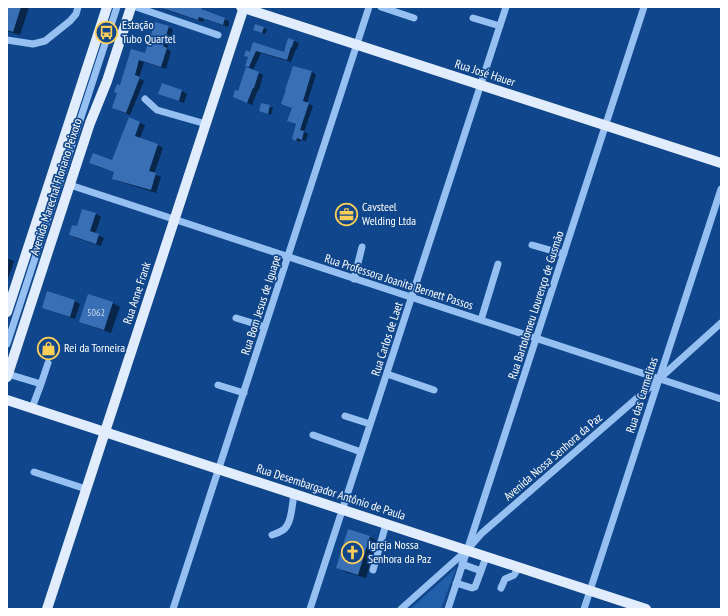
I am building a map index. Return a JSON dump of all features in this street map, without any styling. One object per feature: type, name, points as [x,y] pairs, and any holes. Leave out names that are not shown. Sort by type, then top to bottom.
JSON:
[{"type":"main road","name":"Avenida Marechal Floriano Peixoto","points":[[7,312],[107,7]]},
{"type":"main road","name":"Avenida Marechal Floriano Peixoto","points":[[8,375],[90,123],[107,81],[131,7]]},
{"type":"main road","name":"Rua José Hauer","points":[[243,7],[721,163]]},
{"type":"main road","name":"Rua Anne Frank","points":[[47,609],[243,7]]},
{"type":"main road","name":"Rua Desembargador Antônio de Paula","points":[[7,400],[646,609]]},
{"type":"street","points":[[7,40],[33,44],[45,41],[70,21],[76,14],[78,7]]},
{"type":"street","points":[[7,344],[117,7]]},
{"type":"street","points":[[136,7],[218,34]]},
{"type":"street","name":"Rua Bom Jesus de Iguape","points":[[173,609],[369,7]]},
{"type":"street","points":[[381,7],[414,18]]},
{"type":"street","name":"Rua Carlos de Laet","points":[[310,609],[506,7]]},
{"type":"street","name":"Rua Bartolomeu Lourenço de Gusmão","points":[[448,609],[644,7]]},
{"type":"street","points":[[473,18],[500,26]]},
{"type":"street","points":[[145,99],[157,110],[206,124]]},
{"type":"street","name":"Rua Professora Joanita Bernett Passos","points":[[70,185],[721,399]]},
{"type":"street","name":"Rua das Carmelitas","points":[[584,609],[721,189]]},
{"type":"street","points":[[532,245],[564,254]]},
{"type":"street","points":[[354,279],[362,247]]},
{"type":"street","points":[[480,320],[498,264]]},
{"type":"street","points":[[236,318],[265,327]]},
{"type":"street","name":"Avenida Nossa Senhora da Paz","points":[[402,609],[467,550],[482,533],[721,323]]},
{"type":"street","points":[[32,408],[48,363]]},
{"type":"street","points":[[387,374],[434,390]]},
{"type":"street","points":[[8,375],[41,384]]},
{"type":"street","points":[[218,385],[244,393]]},
{"type":"street","points":[[345,416],[370,424]]},
{"type":"street","points":[[313,435],[361,452]]},
{"type":"street","points":[[34,472],[86,489]]},
{"type":"street","points":[[272,535],[284,530],[288,525],[290,521],[294,494]]},
{"type":"street","points":[[373,570],[386,524]]},
{"type":"street","points":[[456,583],[474,588],[486,557]]},
{"type":"street","points":[[462,564],[481,571]]},
{"type":"street","points":[[501,588],[504,579],[514,575],[519,567]]},
{"type":"shaded area","points":[[456,568],[441,609],[410,609]]},
{"type":"building","points":[[7,7],[21,7],[13,32],[7,30]]},
{"type":"building","points":[[162,7],[199,7],[225,18],[223,25],[199,17],[198,20]]},
{"type":"building","points":[[155,22],[169,26],[163,46],[167,48],[161,67],[139,60],[135,75],[140,77],[126,113],[112,108],[117,93],[114,92],[117,84],[120,85],[131,49],[145,53]]},
{"type":"building","points":[[255,24],[264,27],[262,33],[253,30]]},
{"type":"building","points":[[288,38],[294,40],[287,60],[256,51],[249,67],[245,66],[248,57],[244,56],[246,50],[250,52],[253,42],[284,52]]},
{"type":"building","points":[[293,66],[312,71],[303,101],[309,103],[300,130],[304,131],[302,140],[297,138],[296,141],[292,139],[296,124],[287,121],[292,108],[281,104]]},
{"type":"building","points":[[246,67],[259,72],[247,103],[233,97],[235,90],[238,91]]},
{"type":"building","points":[[162,83],[182,90],[179,101],[158,94]]},
{"type":"building","points":[[261,103],[270,105],[268,114],[259,111]]},
{"type":"building","points":[[129,117],[140,122],[135,136],[158,144],[149,171],[156,173],[151,190],[112,179],[114,172],[89,163],[93,153],[112,160]]},
{"type":"building","points":[[82,209],[96,213],[90,231],[99,234],[96,244],[69,235],[72,225],[77,226]]},
{"type":"building","points":[[47,291],[75,300],[70,317],[42,308]]},
{"type":"building","points":[[88,294],[113,302],[104,330],[79,322]]},
{"type":"building","name":"Igreja Nossa Senhora da Paz","points":[[348,529],[370,536],[358,575],[336,568]]},
{"type":"place","name":"Estação Tubo Quartel","points":[[106,32]]},
{"type":"place","name":"Cavsteel Welding Ltda","points":[[346,214]]},
{"type":"place","name":"Rei da Torneira","points":[[48,348]]},
{"type":"place","name":"Igreja Nossa Senhora da Paz","points":[[353,552]]}]
